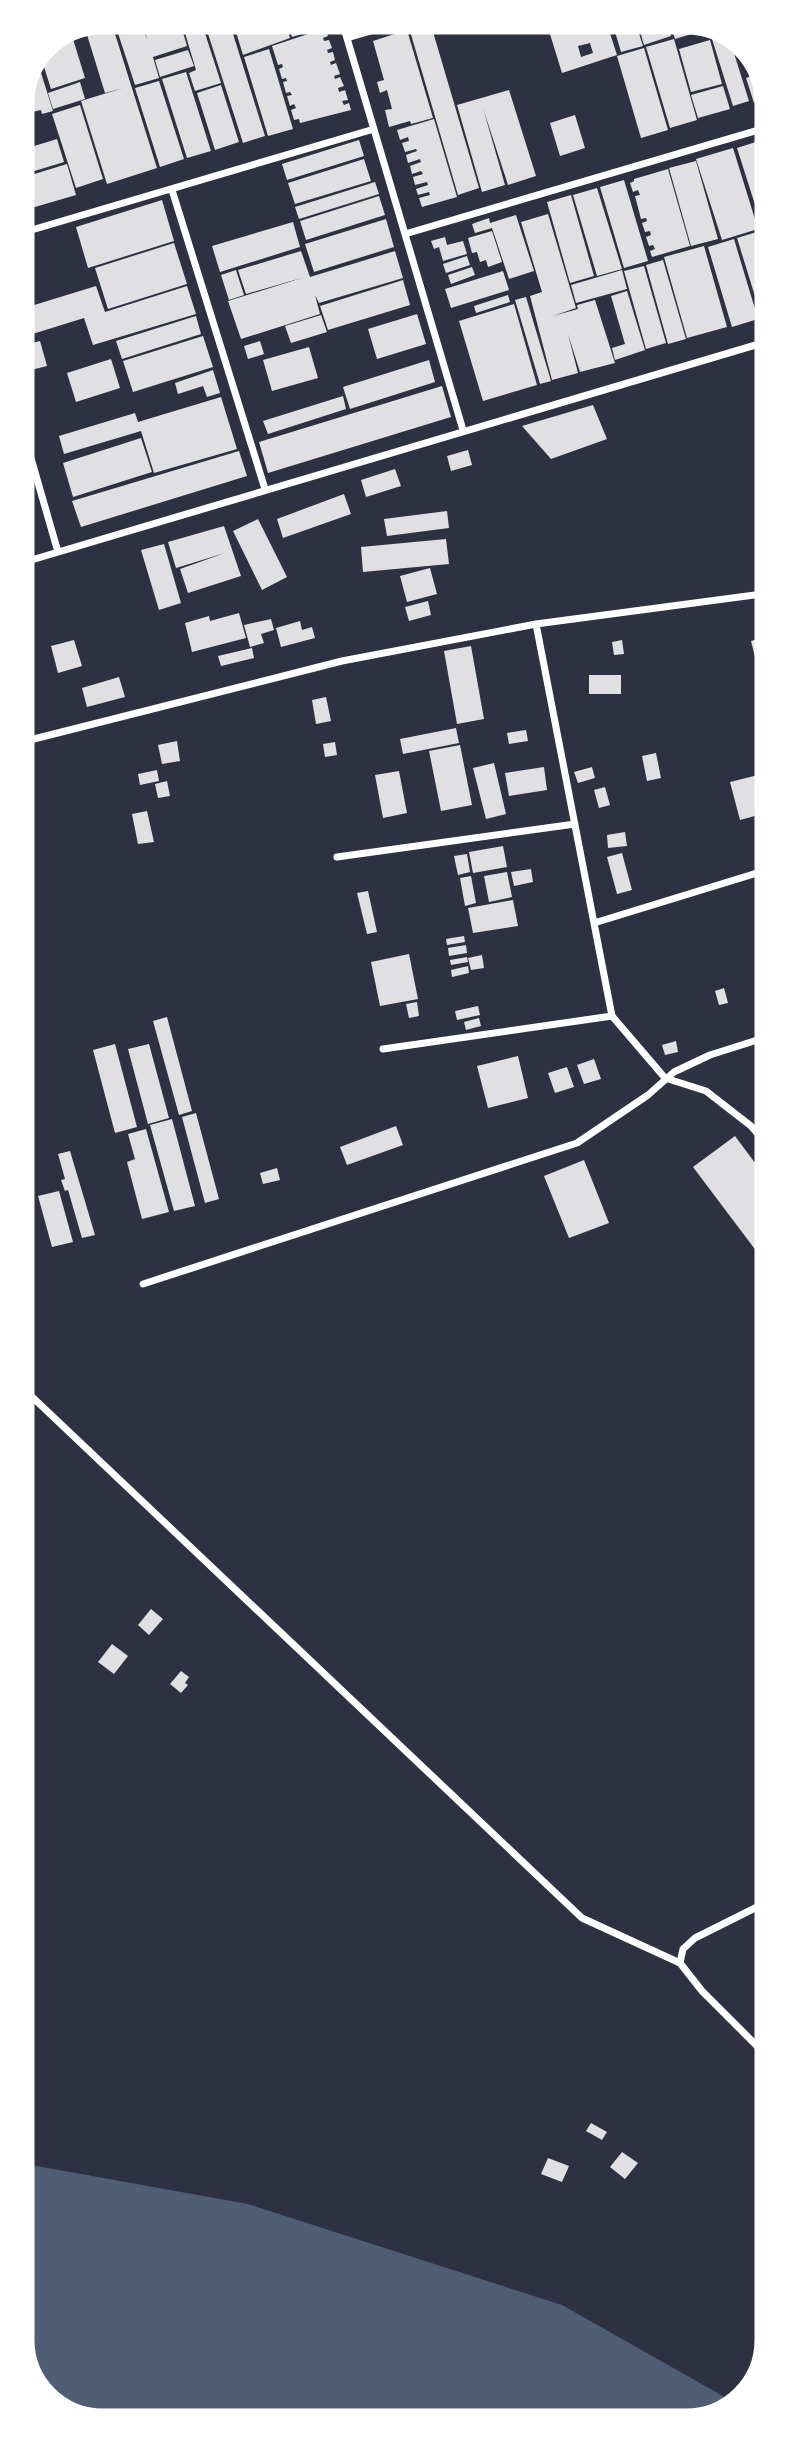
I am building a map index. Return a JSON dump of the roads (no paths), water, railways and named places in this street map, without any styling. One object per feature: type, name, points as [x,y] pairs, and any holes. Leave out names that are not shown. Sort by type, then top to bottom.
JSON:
[{"type":"street","points":[[345,30],[463,430]]},
{"type":"street","points":[[347,38],[374,30]]},
{"type":"street","points":[[30,231],[374,129]]},
{"type":"street","points":[[405,234],[759,130]]},
{"type":"street","points":[[172,190],[265,489]]},
{"type":"street","points":[[30,560],[759,344]]},
{"type":"street","points":[[30,455],[58,552]]},
{"type":"street","points":[[30,740],[342,661],[536,624],[759,594]]},
{"type":"street","points":[[536,624],[612,1016],[665,1079],[706,1091],[759,1135]]},
{"type":"street","points":[[337,858],[575,824]]},
{"type":"street","points":[[594,923],[759,872]]},
{"type":"street","points":[[383,1049],[612,1016]]},
{"type":"street","points":[[143,1284],[577,1143],[648,1095],[674,1072],[710,1055],[759,1039]]},
{"type":"street","points":[[30,1395],[582,1918],[680,1963],[702,1991],[759,2048]]},
{"type":"street","points":[[680,1963],[683,1949],[695,1938],[759,1906]]},
{"type":"water","points":[[30,2165],[248,2204],[562,2305],[729,2399],[719,2406],[696,2413],[88,2412],[58,2398],[42,2381],[32,2359]]}]
